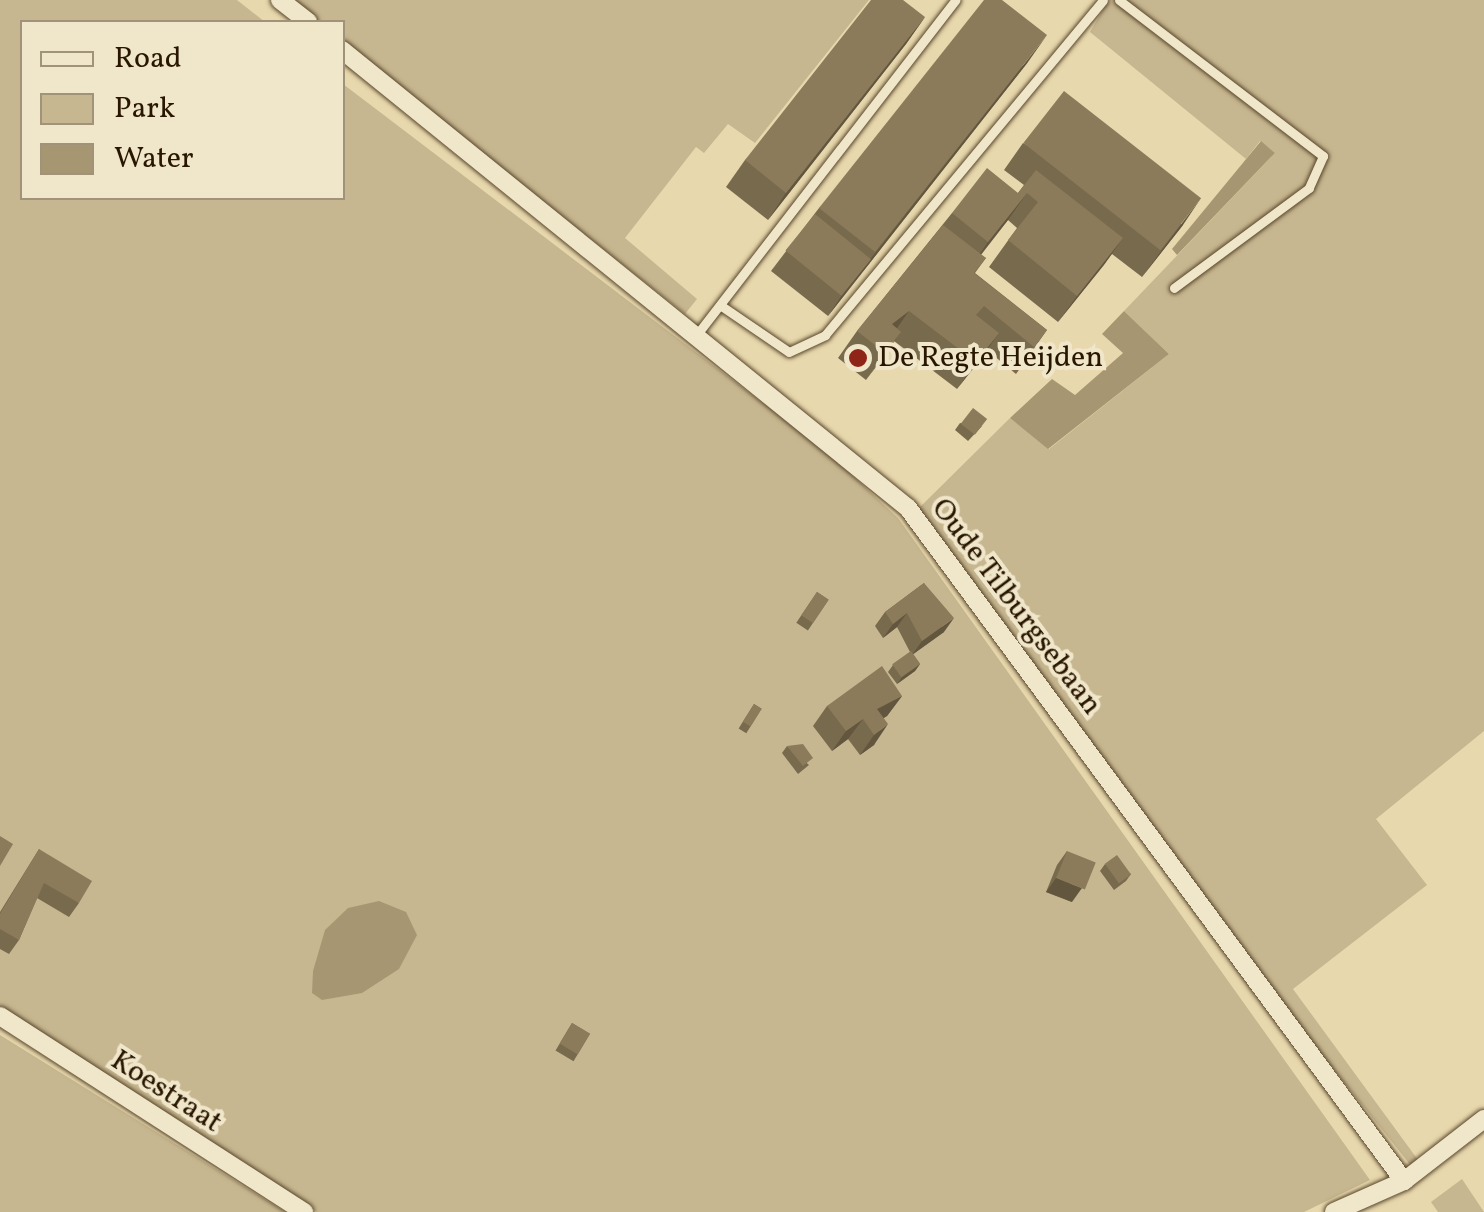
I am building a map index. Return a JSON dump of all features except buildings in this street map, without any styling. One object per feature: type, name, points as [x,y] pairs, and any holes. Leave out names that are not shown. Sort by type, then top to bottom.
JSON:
[{"type":"street","points":[[280,0],[305,20]]},
{"type":"street","name":"Oude Tilburgsebaan","points":[[345,52],[878,477],[927,528],[1404,1181]]},
{"type":"street","name":"Koestraat","points":[[0,1016],[304,1212]]},
{"type":"street","points":[[1334,1212],[1404,1181],[1484,1119]]},
{"type":"lane","points":[[698,333],[955,0]]},
{"type":"lane","points":[[720,305],[788,352],[825,334],[1104,0]]},
{"type":"lane","points":[[1119,0],[1323,156],[1309,188],[1174,288]]},
{"type":"green space","points":[[0,0],[237,0],[262,20],[20,20],[20,200],[345,200],[345,86],[826,451],[898,518],[1370,1180],[1304,1212],[317,1212],[0,1009]]},
{"type":"green space","points":[[289,0],[869,0],[755,143],[728,124],[704,153],[696,147],[625,238],[697,299],[685,314],[345,44],[345,20],[314,20]]},
{"type":"green space","points":[[1109,0],[1484,0],[1484,731],[1376,819],[1427,885],[1293,989],[1421,1164],[1412,1167],[1244,957],[917,510],[1010,418],[1049,449],[1169,354],[1124,311],[1275,153],[1260,141],[1246,159],[1090,32]]},
{"type":"green space","points":[[0,1035],[269,1202],[285,1212],[0,1212]]},
{"type":"green space","points":[[1462,1179],[1484,1212],[1438,1212],[1431,1202]]},
{"type":"water","points":[[1261,141],[1275,153],[1177,255],[1172,249]]},
{"type":"water","points":[[1124,311],[1169,354],[1048,449],[1010,418],[1052,379],[1075,395],[1123,353],[1102,334]]},
{"type":"water","points":[[379,901],[406,912],[417,935],[399,969],[362,993],[322,1000],[312,993],[313,971],[325,930],[348,908]]},
{"type":"place","name":"De Regte Heijden","points":[[858,358]]}]
